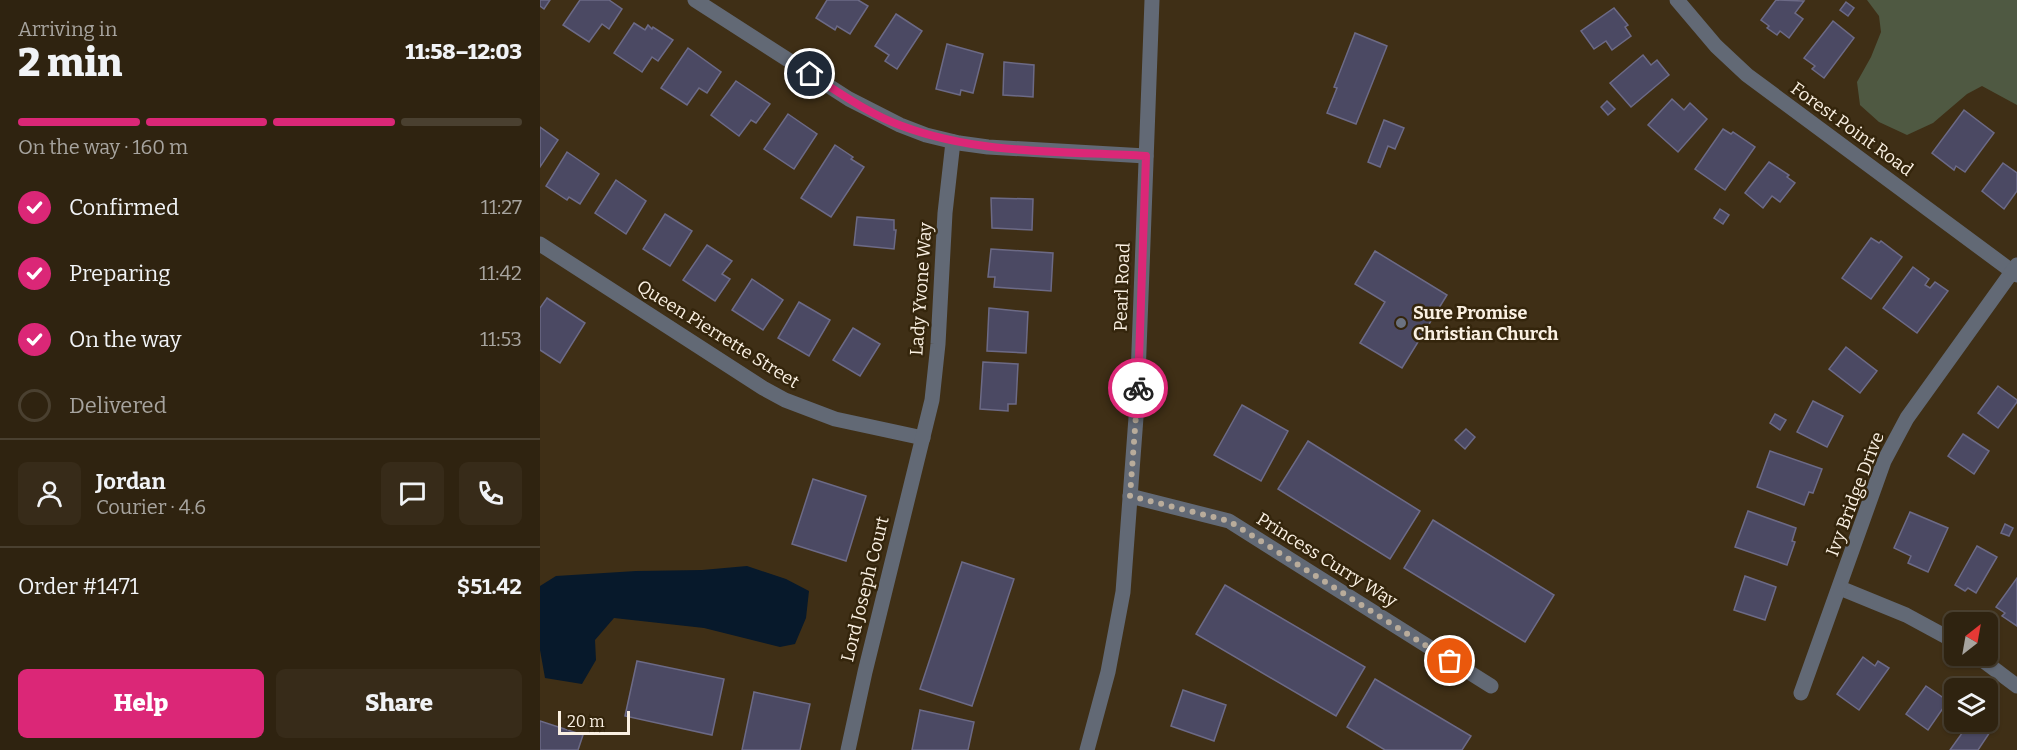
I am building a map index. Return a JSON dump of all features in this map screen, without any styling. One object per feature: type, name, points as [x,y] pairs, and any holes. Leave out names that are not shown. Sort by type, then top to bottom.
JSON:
[{"type":"street","points":[[695,0],[849,99],[900,125],[953,142],[1018,149],[1146,156]]},
{"type":"street","name":"Pearl Road","points":[[1087,750],[1108,672],[1123,592],[1137,404],[1152,0]]},
{"type":"street","name":"Forest Point Road","points":[[1677,0],[1716,46],[1747,75],[2016,270]]},
{"type":"street","name":"Lady Yvone Way","points":[[923,438],[932,400],[938,344],[945,213],[953,142]]},
{"type":"street","name":"Queen Pierrette Street","points":[[540,244],[785,400],[835,419],[923,438]]},
{"type":"street","name":"Ivy Bridge Drive","points":[[1801,693],[1884,461],[1907,417],[2016,270]]},
{"type":"street","name":"Lord Joseph Court","points":[[848,750],[923,438]]},
{"type":"street","name":"Princess Curry Way","points":[[1130,496],[1229,521],[1491,686]]},
{"type":"street","points":[[1840,588],[1906,615],[1944,634]]},
{"type":"street","points":[[1990,666],[2017,686]]},
{"type":"green space","points":[[1867,0],[2017,0],[2017,105],[1982,86],[1967,94],[1933,123],[1907,135],[1879,122],[1860,105],[1857,82],[1871,57],[1881,32],[1879,16]]},
{"type":"water","points":[[747,566],[786,579],[809,591],[806,618],[795,644],[780,647],[704,628],[614,618],[595,640],[596,660],[582,684],[545,678],[540,650],[540,586],[556,576]]},
{"type":"building","points":[[540,0],[550,0],[544,9],[540,6]]},
{"type":"building","points":[[580,0],[609,0],[622,9],[609,29],[602,24],[589,42],[563,25]]},
{"type":"building","points":[[827,0],[858,0],[868,6],[850,34],[837,26],[835,30],[816,18]]},
{"type":"building","points":[[1776,0],[1804,1],[1795,13],[1803,19],[1789,38],[1780,31],[1777,35],[1761,20]]},
{"type":"building","points":[[1846,2],[1854,8],[1848,16],[1840,10]]},
{"type":"building","points":[[1614,8],[1628,25],[1625,27],[1631,36],[1612,50],[1606,41],[1594,49],[1581,31]]},
{"type":"building","points":[[896,14],[922,31],[897,69],[885,61],[889,55],[875,46]]},
{"type":"building","points":[[1833,21],[1854,38],[1824,78],[1812,69],[1815,66],[1804,58]]},
{"type":"building","points":[[634,23],[645,30],[648,25],[652,29],[653,27],[673,40],[658,61],[652,57],[642,72],[614,53]]},
{"type":"building","points":[[1355,33],[1387,46],[1356,124],[1327,113],[1337,88],[1334,87]]},
{"type":"building","points":[[947,44],[983,54],[973,93],[961,90],[960,95],[936,89]]},
{"type":"building","points":[[688,48],[721,72],[707,93],[699,88],[687,105],[661,88]]},
{"type":"building","points":[[1643,55],[1651,65],[1657,60],[1669,75],[1631,107],[1610,83]]},
{"type":"building","points":[[1004,62],[1034,65],[1033,97],[1003,95]]},
{"type":"building","points":[[736,81],[770,104],[756,123],[751,120],[739,136],[711,115]]},
{"type":"building","points":[[1672,99],[1684,110],[1690,103],[1707,119],[1678,152],[1648,125]]},
{"type":"building","points":[[1607,101],[1615,109],[1608,115],[1601,107]]},
{"type":"building","points":[[1964,110],[1994,133],[1965,172],[1956,166],[1954,170],[1932,153]]},
{"type":"building","points":[[788,114],[817,134],[794,169],[764,149]]},
{"type":"building","points":[[1384,120],[1404,128],[1395,149],[1388,146],[1380,167],[1368,162]]},
{"type":"building","points":[[540,127],[558,140],[540,167]]},
{"type":"building","points":[[1723,129],[1731,134],[1733,132],[1755,147],[1725,190],[1695,169]]},
{"type":"building","points":[[835,145],[864,167],[831,217],[801,198]]},
{"type":"building","points":[[567,152],[599,174],[580,204],[569,197],[567,200],[546,186]]},
{"type":"building","points":[[1769,162],[1789,175],[1787,177],[1795,183],[1780,202],[1772,196],[1763,208],[1745,193]]},
{"type":"building","points":[[2003,163],[2017,173],[2017,191],[2004,209],[1982,191]]},
{"type":"building","points":[[616,180],[646,201],[626,234],[595,213]]},
{"type":"building","points":[[991,198],[1033,199],[1032,230],[992,228]]},
{"type":"building","points":[[1720,209],[1729,215],[1723,224],[1714,218]]},
{"type":"building","points":[[665,214],[692,231],[670,266],[643,249]]},
{"type":"building","points":[[857,217],[894,220],[894,230],[896,230],[894,249],[854,245]]},
{"type":"building","points":[[1871,238],[1879,243],[1881,241],[1902,257],[1871,299],[1842,278]]},
{"type":"building","points":[[707,245],[732,261],[722,274],[730,279],[715,301],[683,280]]},
{"type":"building","points":[[991,249],[1053,253],[1051,291],[994,287],[995,277],[988,277]]},
{"type":"building","name":"Sure Promise Christian Church","points":[[1375,251],[1447,295],[1402,368],[1360,343],[1385,302],[1355,284]]},
{"type":"building","points":[[1913,267],[1929,279],[1925,285],[1930,288],[1935,282],[1948,291],[1917,333],[1883,308]]},
{"type":"building","points":[[752,279],[783,300],[763,330],[732,310]]},
{"type":"building","points":[[547,298],[585,323],[560,363],[540,350],[540,308]]},
{"type":"building","points":[[799,302],[830,320],[809,356],[778,338]]},
{"type":"building","points":[[989,308],[1028,312],[1026,353],[987,351]]},
{"type":"building","points":[[853,328],[880,344],[860,376],[833,360]]},
{"type":"building","points":[[1846,347],[1877,371],[1860,393],[1829,369]]},
{"type":"building","points":[[983,362],[1018,364],[1016,404],[1008,404],[1008,411],[980,409]]},
{"type":"building","points":[[1998,386],[2017,402],[1998,428],[1978,413]]},
{"type":"building","points":[[1813,401],[1843,416],[1827,447],[1797,432]]},
{"type":"building","points":[[1242,405],[1288,431],[1261,481],[1214,455]]},
{"type":"building","points":[[1775,414],[1786,420],[1780,430],[1770,423]]},
{"type":"building","points":[[1466,429],[1475,437],[1465,449],[1455,440]]},
{"type":"building","points":[[1963,434],[1989,451],[1974,474],[1948,456]]},
{"type":"building","points":[[1308,441],[1420,511],[1390,559],[1278,489]]},
{"type":"building","points":[[1770,451],[1822,469],[1813,493],[1809,492],[1804,505],[1757,487]]},
{"type":"building","points":[[813,479],[866,496],[846,561],[792,544]]},
{"type":"building","points":[[1748,511],[1796,528],[1792,541],[1795,542],[1787,565],[1735,547]]},
{"type":"building","points":[[1910,512],[1948,528],[1928,572],[1908,563],[1911,556],[1894,548]]},
{"type":"building","points":[[1433,520],[1554,595],[1525,642],[1404,568]]},
{"type":"building","points":[[2005,524],[2013,528],[2009,536],[2001,533]]},
{"type":"building","points":[[1977,546],[1997,557],[1976,593],[1968,588],[1965,591],[1955,585]]},
{"type":"building","points":[[962,562],[1014,579],[972,706],[920,689]]},
{"type":"building","points":[[1745,576],[1776,587],[1765,620],[1734,610]]},
{"type":"building","points":[[2017,578],[2017,626],[2002,616],[2005,613],[1996,607]]},
{"type":"building","points":[[1225,585],[1365,667],[1336,716],[1196,634]]},
{"type":"building","points":[[1863,657],[1875,666],[1878,661],[1889,668],[1859,710],[1837,694]]},
{"type":"building","points":[[637,661],[724,679],[712,735],[625,716]]},
{"type":"building","points":[[1375,679],[1471,736],[1462,750],[1385,750],[1347,727]]},
{"type":"building","points":[[1926,686],[1944,698],[1944,707],[1928,730],[1906,714]]},
{"type":"building","points":[[1183,690],[1226,705],[1214,741],[1171,726]]},
{"type":"building","points":[[754,692],[810,704],[800,750],[742,750]]},
{"type":"building","points":[[920,710],[974,722],[968,750],[912,750]]},
{"type":"building","points":[[540,721],[583,735],[578,750],[540,750]]},
{"type":"building","points":[[1963,732],[1990,732],[1978,750],[1950,750]]},
{"type":"way so far","points":[[1138,388],[1130,496],[1229,521],[1450,661]]},
{"type":"place","name":"Sure Promise Christian Church","points":[[1401,323]]},
{"type":"route","points":[[810,74],[875,114],[926,135],[988,147],[1146,156],[1138,388]]}]
